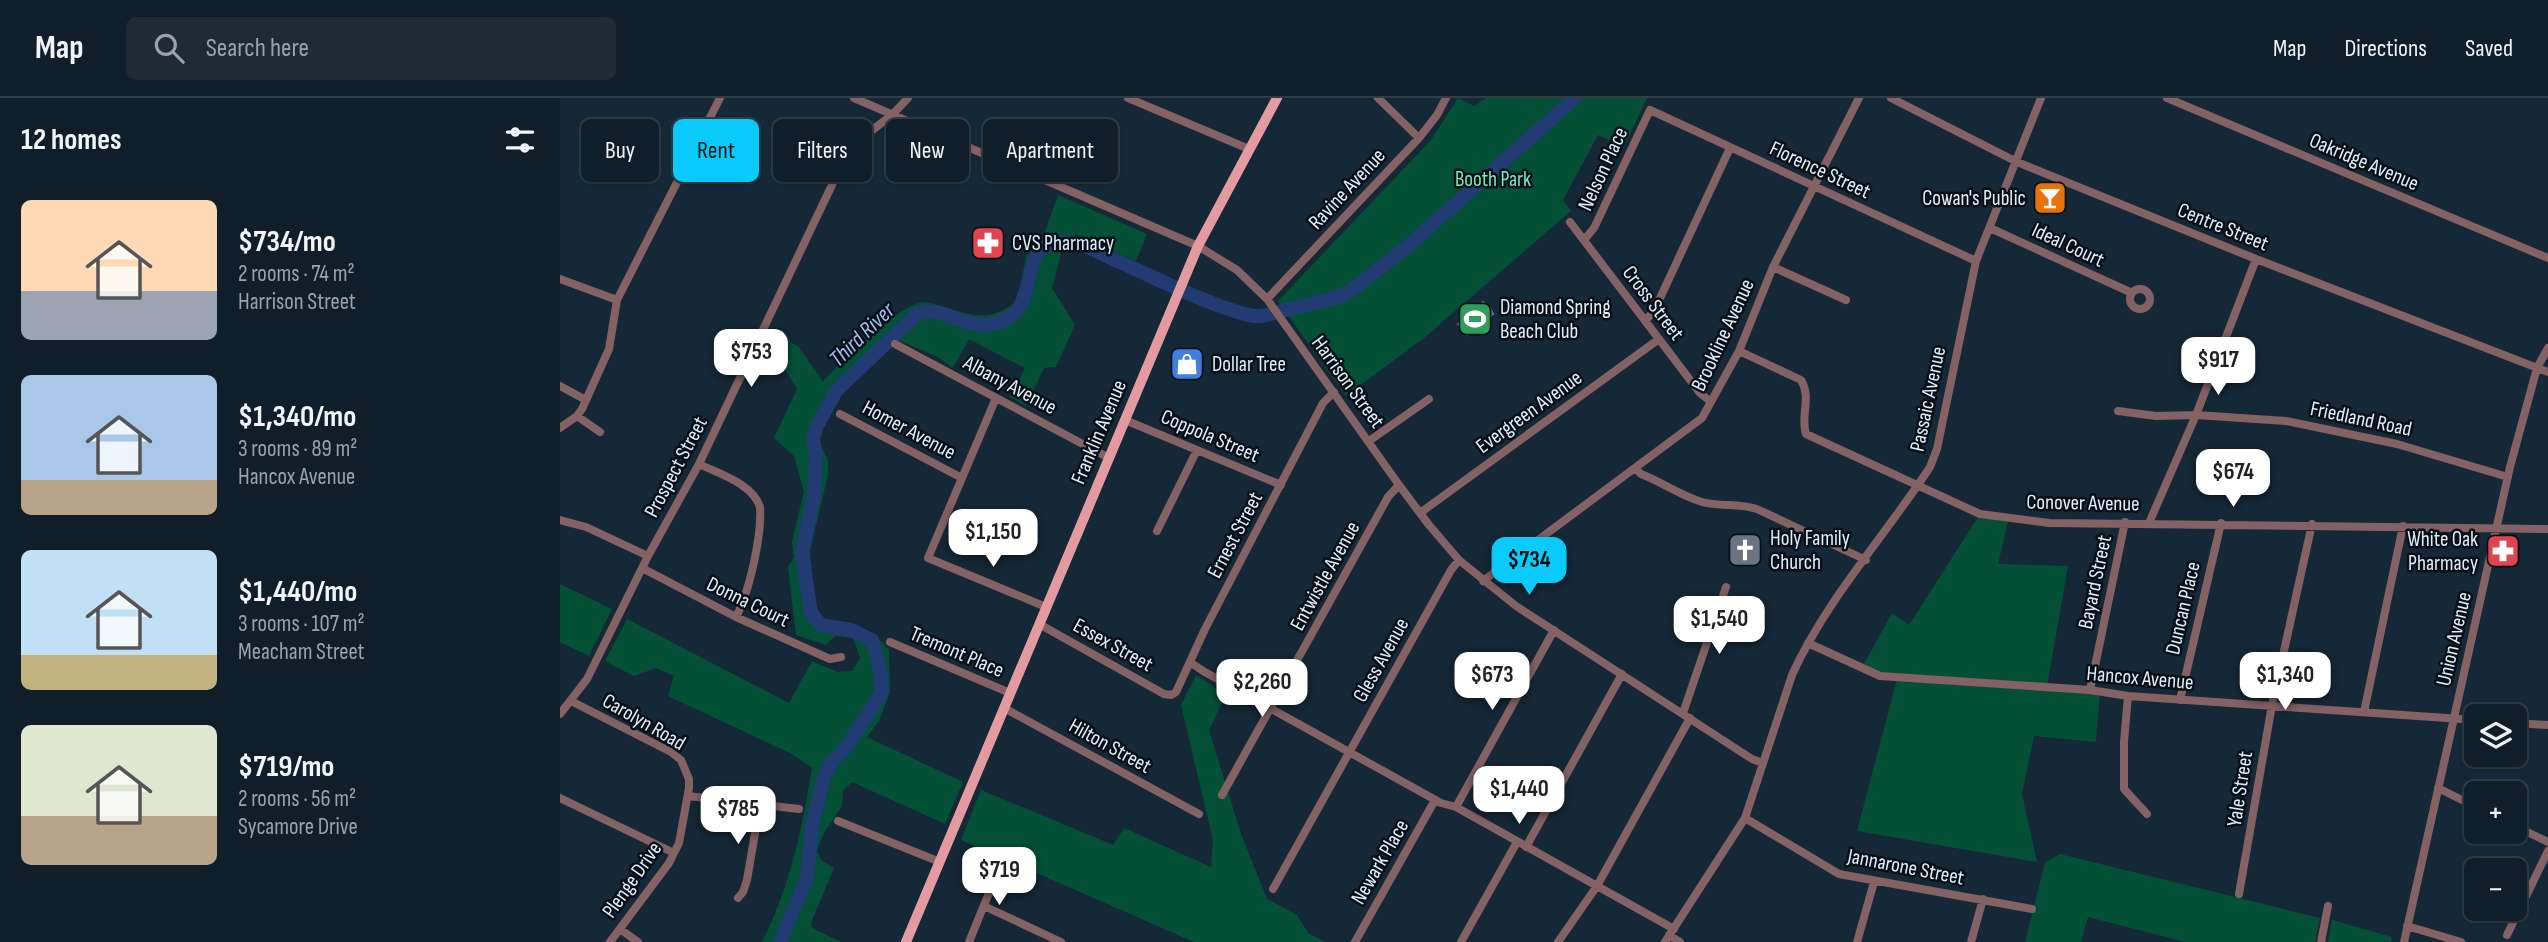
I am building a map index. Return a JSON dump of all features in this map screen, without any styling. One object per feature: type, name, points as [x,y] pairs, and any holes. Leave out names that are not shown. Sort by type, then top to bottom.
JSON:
[{"type":"main road","name":"Franklin Avenue","points":[[906,942],[1198,246],[1277,98]]},
{"type":"street","points":[[560,428],[577,416],[609,349],[617,299],[720,98]]},
{"type":"street","name":"Harrison Street","points":[[854,98],[1198,246],[1237,271],[1268,301],[1399,485],[1460,560],[1483,581],[1554,630],[1752,759],[1763,763]]},
{"type":"street","name":"Prospect Street","points":[[560,714],[587,679],[648,556],[699,464],[835,175],[862,138],[892,115],[908,98]]},
{"type":"street","points":[[1128,98],[1249,149]]},
{"type":"street","points":[[1378,98],[1419,138]]},
{"type":"street","name":"Ravine Avenue","points":[[1268,301],[1419,138],[1446,98]]},
{"type":"street","name":"Brookline Avenue","points":[[1483,581],[1699,422],[1739,351],[1773,267],[1859,98]]},
{"type":"street","name":"Centre Street","points":[[1891,98],[2017,162],[2256,260],[2548,372]]},
{"type":"street","name":"Passaic Avenue","points":[[1669,935],[1745,818],[1792,675],[1808,643],[1930,467],[1937,449],[1976,261],[2041,98]]},
{"type":"street","name":"Oakridge Avenue","points":[[2167,98],[2548,258]]},
{"type":"street","name":"Florence Street","points":[[1650,110],[1976,261]]},
{"type":"street","name":"Nelson Place","points":[[1584,240],[1594,228],[1650,110]]},
{"type":"street","points":[[1645,321],[1654,311],[1730,148]]},
{"type":"street","name":"Cross Street","points":[[1570,222],[1700,393],[1711,402]]},
{"type":"street","name":"Ideal Court","points":[[1990,228],[2132,293]]},
{"type":"street","points":[[2149,523],[2196,415],[2256,260]]},
{"type":"street","points":[[1773,267],[1846,300]]},
{"type":"street","points":[[560,279],[617,299]]},
{"type":"street","name":"Evergreen Avenue","points":[[1420,513],[1659,339]]},
{"type":"street","name":"Albany Avenue","points":[[895,344],[1109,457]]},
{"type":"street","name":"Union Avenue","points":[[2404,942],[2508,477],[2537,368],[2548,348]]},
{"type":"street","name":"Conover Avenue","points":[[1739,351],[1801,380],[1807,390],[1803,427],[1806,434],[1980,514],[2049,523],[2312,524],[2548,529]]},
{"type":"street","points":[[560,386],[584,399]]},
{"type":"street","name":"Ernest Street","points":[[1171,695],[1176,692],[1323,403],[1334,392]]},
{"type":"street","points":[[996,398],[928,558],[1046,607]]},
{"type":"street","points":[[1369,441],[1429,399]]},
{"type":"street","name":"Friedland Road","points":[[2118,411],[2156,416],[2196,415],[2286,421],[2398,444],[2508,477]]},
{"type":"street","name":"Homer Avenue","points":[[840,414],[962,478]]},
{"type":"street","points":[[577,416],[600,432]]},
{"type":"street","name":"Coppola Street","points":[[1125,420],[1281,485]]},
{"type":"street","points":[[1157,531],[1197,450]]},
{"type":"street","points":[[699,464],[752,492],[760,508],[749,585],[736,617]]},
{"type":"street","points":[[1635,468],[1641,474],[1695,499],[1707,503],[1750,507],[1866,559]]},
{"type":"street","name":"Entwistle Avenue","points":[[1222,795],[1388,497],[1399,485]]},
{"type":"street","points":[[560,520],[586,527],[648,556]]},
{"type":"street","name":"Bayard Street","points":[[2090,690],[2126,522]]},
{"type":"street","name":"Duncan Place","points":[[2180,700],[2221,523]]},
{"type":"street","name":"Yale Street","points":[[2239,894],[2272,705],[2312,524]]},
{"type":"street","points":[[2364,712],[2403,526]]},
{"type":"street","name":"Gless Avenue","points":[[1273,889],[1451,570],[1460,560]]},
{"type":"street","name":"Donna Court","points":[[642,568],[736,617],[830,659],[841,657]]},
{"type":"street","points":[[1558,942],[1597,886],[1686,715],[1726,587]]},
{"type":"street","name":"Essex Street","points":[[1040,624],[1164,694],[1171,695]]},
{"type":"street","points":[[1456,807],[1554,630]]},
{"type":"street","name":"Tremont Place","points":[[890,642],[1010,693]]},
{"type":"street","name":"Hancox Avenue","points":[[1808,643],[1861,668],[1889,677],[2464,719]]},
{"type":"street","points":[[1190,662],[1435,800],[1456,807],[1597,886],[1680,942]]},
{"type":"street","points":[[1526,847],[1622,674]]},
{"type":"street","points":[[2129,696],[2124,742],[2124,789],[2147,814]]},
{"type":"street","name":"Carolyn Road","points":[[571,701],[671,752],[681,760],[689,779],[688,796]]},
{"type":"street","name":"Hilton Street","points":[[1004,708],[1199,814]]},
{"type":"street","points":[[2527,724],[2548,725]]},
{"type":"street","points":[[2438,788],[2464,801]]},
{"type":"street","points":[[688,796],[799,809]]},
{"type":"street","name":"Plenge Drive","points":[[610,942],[674,853],[682,831],[688,796]]},
{"type":"street","points":[[560,798],[674,853]]},
{"type":"street","name":"Newark Place","points":[[1354,942],[1435,800]]},
{"type":"street","points":[[738,898],[747,880],[760,804]]},
{"type":"street","name":"Jannarone Street","points":[[1745,818],[1839,874],[2032,909]]},
{"type":"street","points":[[838,821],[940,862]]},
{"type":"street","points":[[2527,832],[2548,842]]},
{"type":"street","points":[[1461,942],[1517,842]]},
{"type":"street","points":[[2508,935],[2548,851]]},
{"type":"street","points":[[969,942],[1002,861]]},
{"type":"street","points":[[1857,942],[1874,882]]},
{"type":"street","points":[[1971,942],[1983,899]]},
{"type":"street","points":[[984,906],[1061,942]]},
{"type":"street","points":[[2321,942],[2328,906]]},
{"type":"street","points":[[2407,926],[2461,942]]},
{"type":"street","points":[[620,929],[638,942]]},
{"type":"green space","name":"Booth Park","points":[[1458,98],[1474,106],[1486,98],[1647,98],[1624,147],[1598,135],[1563,200],[1571,211],[1424,338],[1346,396],[1278,301],[1431,140]]},
{"type":"green space","points":[[1058,195],[1147,234],[1136,261],[1075,234],[1062,250],[1052,288],[1075,325],[1056,367],[1044,368],[1026,406],[1010,397],[1025,368],[969,339],[953,368],[938,357],[891,337],[836,391],[817,426],[820,444],[828,460],[828,475],[810,550],[815,608],[824,620],[839,625],[855,625],[873,633],[889,650],[890,692],[879,721],[867,737],[963,782],[945,824],[852,782],[843,791],[842,806],[823,834],[817,851],[821,860],[834,868],[811,923],[812,928],[841,942],[762,942],[794,857],[812,768],[792,754],[668,696],[674,676],[656,668],[634,676],[605,661],[627,619],[789,703],[812,661],[837,672],[852,671],[860,658],[853,638],[835,636],[826,645],[796,635],[788,567],[794,557],[792,541],[804,492],[794,456],[774,438],[797,389],[784,367],[766,350],[786,339],[799,347],[823,382],[871,334],[915,304],[925,302],[976,315],[999,312],[1018,301],[1026,256],[1043,237]]},
{"type":"green space","points":[[1980,514],[2009,518],[1998,564],[2068,566],[2047,687],[2100,692],[2096,742],[2034,736],[2022,794],[2037,862],[1857,831],[1897,679],[1861,669],[1892,613],[1909,625]]},
{"type":"green space","points":[[560,584],[612,609],[589,656],[560,642]]},
{"type":"green space","points":[[1196,675],[1226,695],[1209,730],[1241,834],[1267,899],[1297,915],[1308,933],[1325,942],[1194,942],[961,840],[981,790],[1113,845],[1124,828],[1211,867],[1213,840],[1181,705]]},
{"type":"green space","points":[[2060,854],[2320,918],[2315,942],[2185,942],[2088,917],[2081,942],[2025,942],[2045,863]]},
{"type":"green space","points":[[2332,920],[2392,937],[2391,942],[2328,942]]},
{"type":"water","name":"Diamond Spring Beach Club","points":[[1483,302],[1493,314],[1467,335],[1458,324]]},
{"type":"waterway","name":"Third River","points":[[780,942],[807,878],[812,826],[824,777],[831,763],[845,749],[882,692],[880,669],[872,640],[851,630],[821,625],[811,613],[802,554],[814,494],[816,456],[813,439],[836,391],[918,313],[928,311],[981,325],[1005,320],[1016,311],[1023,300],[1039,252],[1049,245],[1064,242],[1082,245],[1187,293],[1249,315],[1262,316],[1338,297],[1353,289],[1408,246],[1575,98]]},
{"type":"place","name":"Cowan's Public","points":[[2050,198]]},
{"type":"place","name":"CVS Pharmacy","points":[[988,243]]},
{"type":"place","name":"Diamond Spring Beach Club","points":[[1475,319]]},
{"type":"place","name":"Dollar Tree","points":[[1187,364]]},
{"type":"place","name":"Holy Family Church","points":[[1745,550]]},
{"type":"place","name":"White Oak Pharmacy","points":[[2503,551]]}]
